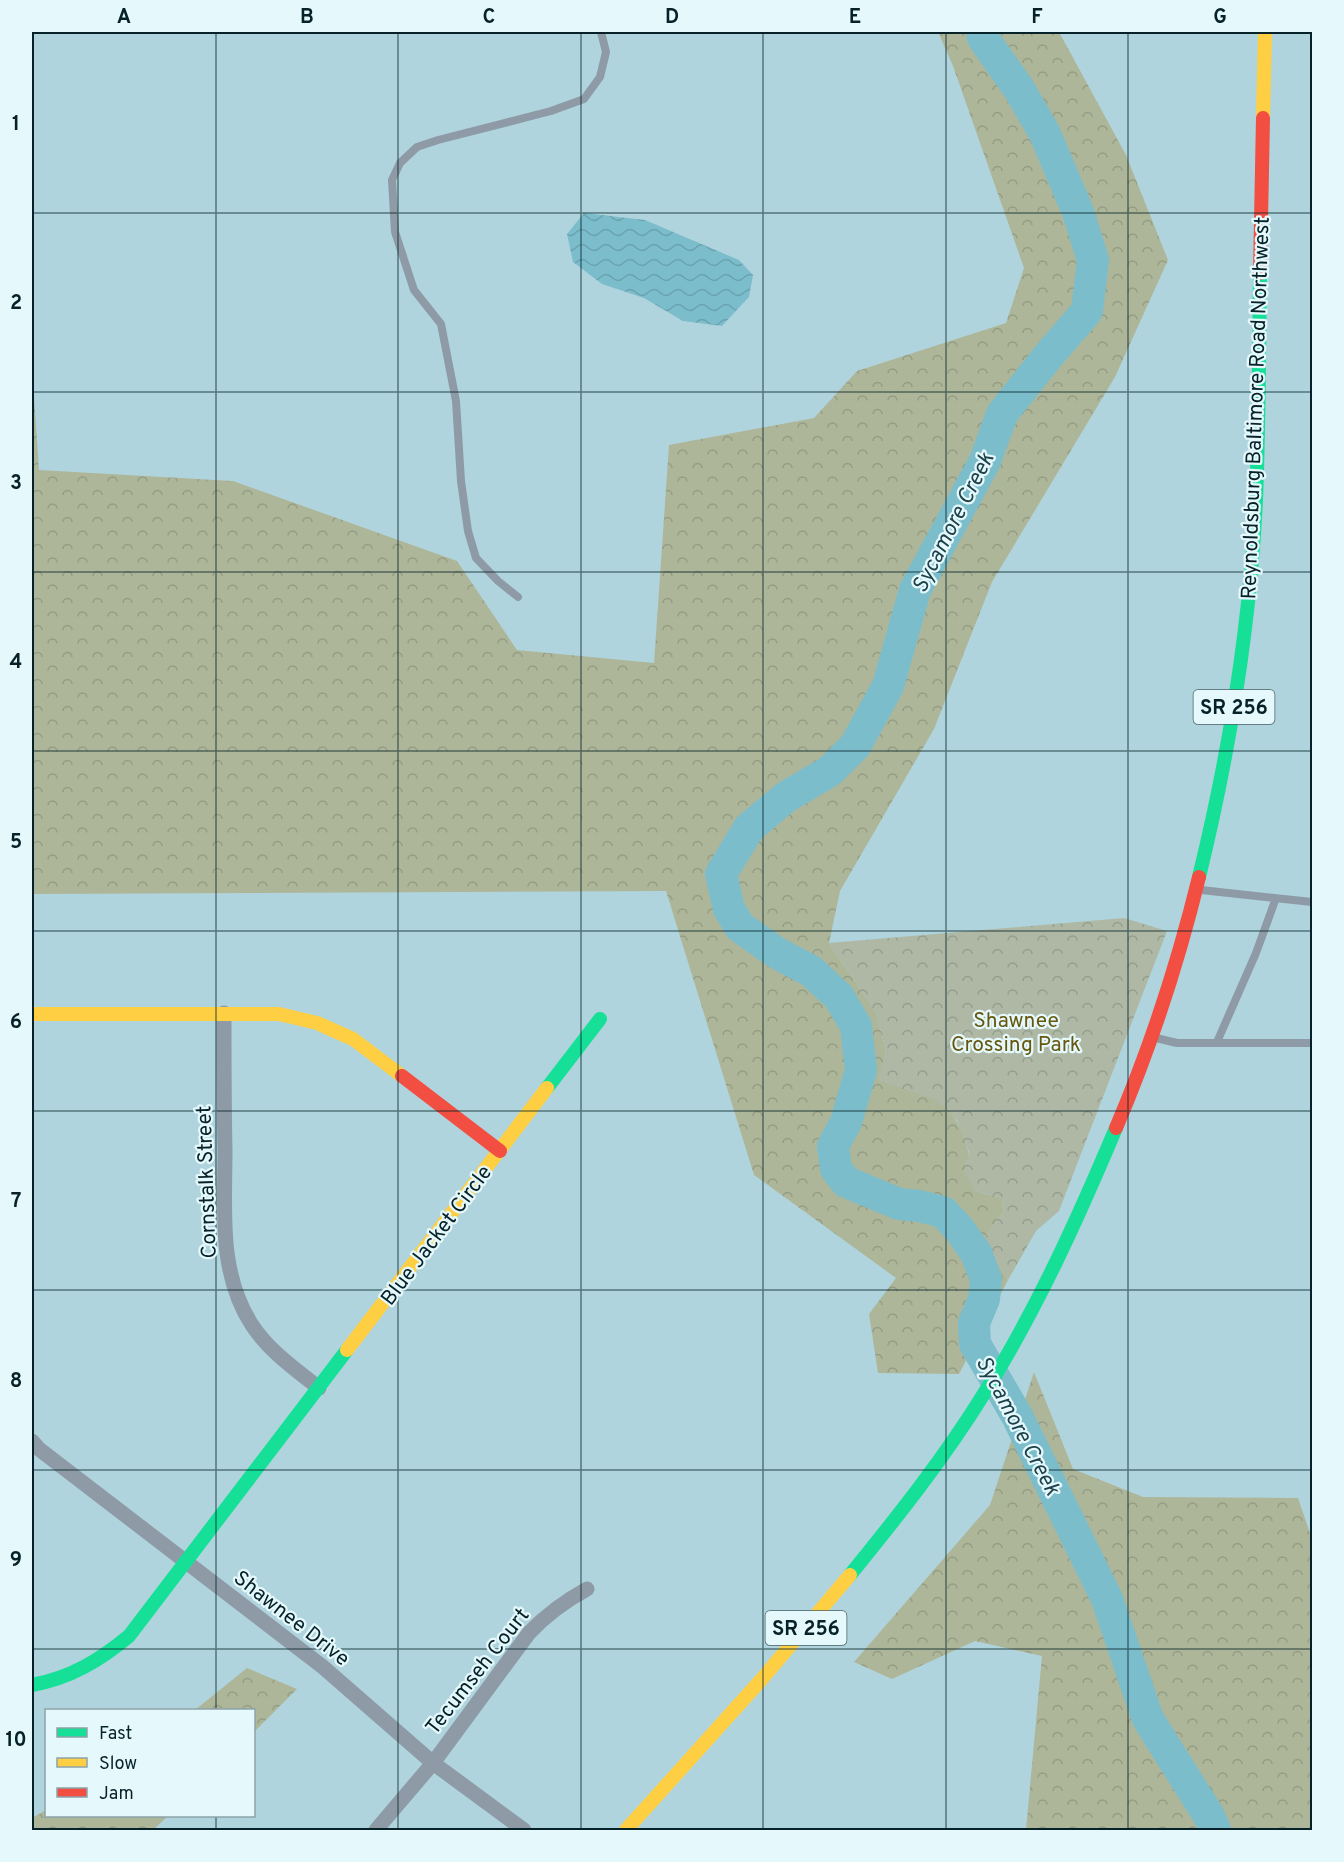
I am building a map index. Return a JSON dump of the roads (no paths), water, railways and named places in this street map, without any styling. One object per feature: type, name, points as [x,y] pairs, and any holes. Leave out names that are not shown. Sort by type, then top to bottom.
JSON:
[{"type":"main road","name":"Reynoldsburg Baltimore Road Northwest","points":[[626,1830],[831,1600],[898,1517],[971,1414],[1062,1250],[1122,1113],[1152,1037],[1197,889],[1225,763],[1242,658],[1251,578],[1256,501],[1265,32]]},
{"type":"main road","name":"Blue Jacket Circle","points":[[32,1014],[224,1013],[279,1014],[306,1018],[353,1039],[500,1150],[129,1636],[104,1657],[86,1668],[56,1681],[32,1685]]},
{"type":"main road","points":[[500,1150],[600,1019]]},
{"type":"street","name":"Cornstalk Street","points":[[224,1013],[225,1236],[232,1282],[252,1326],[281,1358],[319,1388]]},
{"type":"street","name":"Shawnee Drive","points":[[32,1441],[323,1666],[433,1763],[524,1830]]},
{"type":"street","name":"Tecumseh Court","points":[[376,1830],[433,1763],[529,1633],[544,1617],[587,1589]]},
{"type":"lane","points":[[518,597],[498,581],[476,558],[468,531],[460,481],[456,402],[441,324],[414,290],[395,232],[392,180],[400,163],[417,147],[551,111],[584,99],[600,77],[606,52],[602,32]]},
{"type":"lane","points":[[1197,889],[1312,902]]},
{"type":"lane","points":[[1216,1042],[1256,953],[1276,898]]},
{"type":"lane","points":[[1152,1037],[1177,1043],[1312,1043]]},
{"type":"water","points":[[584,213],[645,220],[739,260],[753,275],[749,297],[722,326],[683,321],[644,298],[602,284],[573,262],[567,234]]},
{"type":"waterway","name":"Sycamore Creek","points":[[982,32],[983,38],[1019,89],[1045,134],[1078,212],[1093,260],[1087,311],[1002,414],[985,461],[915,590],[888,686],[855,746],[830,771],[786,797],[749,828],[721,874],[729,909],[740,927],[777,953],[811,971],[839,997],[856,1026],[861,1070],[846,1122],[833,1146],[836,1169],[846,1182],[899,1204],[943,1212],[959,1229],[976,1253],[986,1279],[984,1299],[974,1323],[975,1344],[1017,1416],[1107,1599],[1148,1719],[1209,1816],[1215,1830]]},
{"type":"park label","name":"Shawnee Crossing Park","points":[[1016,1032]]}]
